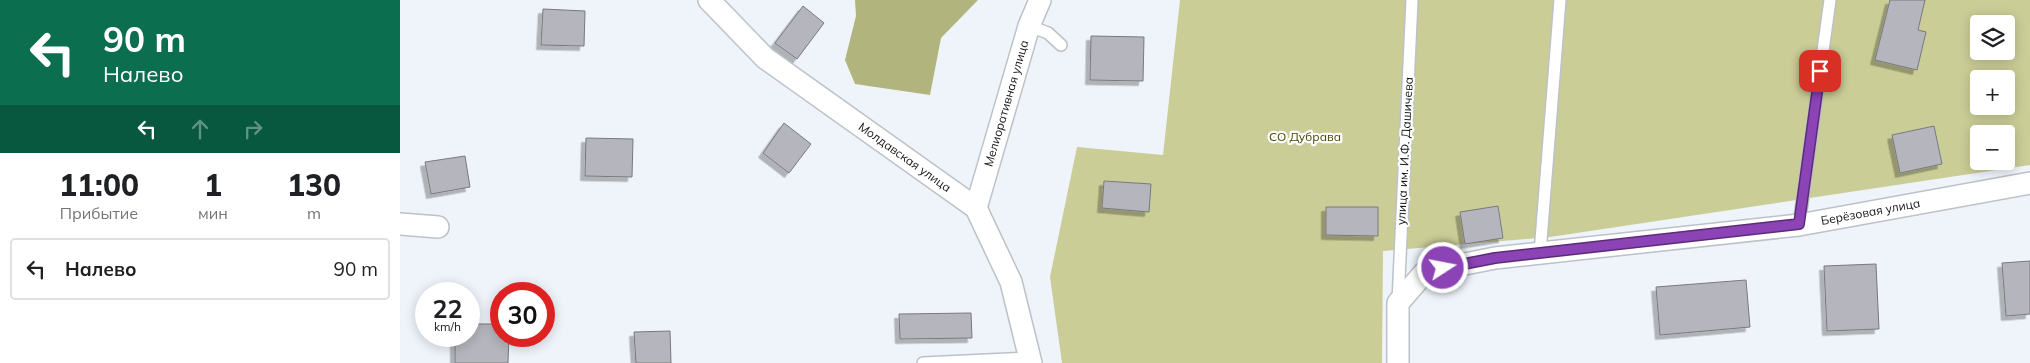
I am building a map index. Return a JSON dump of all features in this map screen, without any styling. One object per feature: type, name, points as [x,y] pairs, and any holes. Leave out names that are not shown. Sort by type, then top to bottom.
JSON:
[{"type":"street","name":"Молдавская улица","points":[[709,0],[765,58],[976,208],[1011,282],[1031,361]]},
{"type":"street","name":"Мелиоративная улица","points":[[976,208],[1029,26],[1040,0]]},
{"type":"street","name":"Берёзовая улица","points":[[1398,302],[1425,272],[1495,258],[1799,224],[2030,183]]},
{"type":"street","points":[[400,224],[438,227]]},
{"type":"street","points":[[1398,302],[1398,363]]},
{"type":"lane","name":"улица им. И.Ф. Дашичева","points":[[1398,302],[1412,0]]},
{"type":"lane","points":[[1540,254],[1560,0]]},
{"type":"lane","points":[[1799,224],[1830,0]]},
{"type":"lane","points":[[1029,26],[1048,33],[1061,45]]},
{"type":"lane","points":[[923,363],[1031,361]]},
{"type":"green space","points":[[855,0],[978,0],[941,38],[930,95],[855,84],[845,60],[856,16]]},
{"type":"green space","name":"СО Дубрава","points":[[1180,0],[2030,0],[2030,165],[2015,167],[2015,125],[1970,125],[1970,170],[1997,170],[1550,237],[1383,251],[1382,363],[1062,363],[1050,277],[1077,147],[1163,155]]},
{"type":"building","points":[[1890,0],[1925,0],[1918,30],[1926,32],[1917,70],[1875,60]]},
{"type":"building","points":[[803,6],[824,23],[797,59],[775,43]]},
{"type":"building","points":[[543,9],[585,11],[584,46],[541,45]]},
{"type":"building","points":[[1091,36],[1144,37],[1143,81],[1090,80]]},
{"type":"building","points":[[784,123],[811,144],[789,173],[763,153]]},
{"type":"building","points":[[1934,126],[1942,164],[1900,173],[1892,135]]},
{"type":"building","points":[[586,138],[633,139],[632,177],[585,176]]},
{"type":"building","points":[[465,156],[470,187],[431,194],[425,162]]},
{"type":"building","points":[[1104,181],[1151,184],[1149,212],[1102,208]]},
{"type":"building","points":[[1498,206],[1503,238],[1465,244],[1460,212]]},
{"type":"building","points":[[1326,207],[1378,207],[1378,236],[1326,235]]},
{"type":"building","points":[[2030,261],[2030,314],[2006,316],[2002,263]]},
{"type":"building","points":[[1876,264],[1879,329],[1827,331],[1824,266]]},
{"type":"building","points":[[1746,280],[1750,327],[1660,335],[1656,287]]},
{"type":"building","points":[[971,313],[972,338],[900,339],[899,314]]},
{"type":"building","points":[[480,324],[490,324],[490,347],[509,347],[508,363],[455,363],[455,347],[480,347]]},
{"type":"building","points":[[670,331],[671,363],[636,363],[634,332]]},
{"type":"route","points":[[1443,268],[1495,258],[1799,224],[1820,71]]}]
